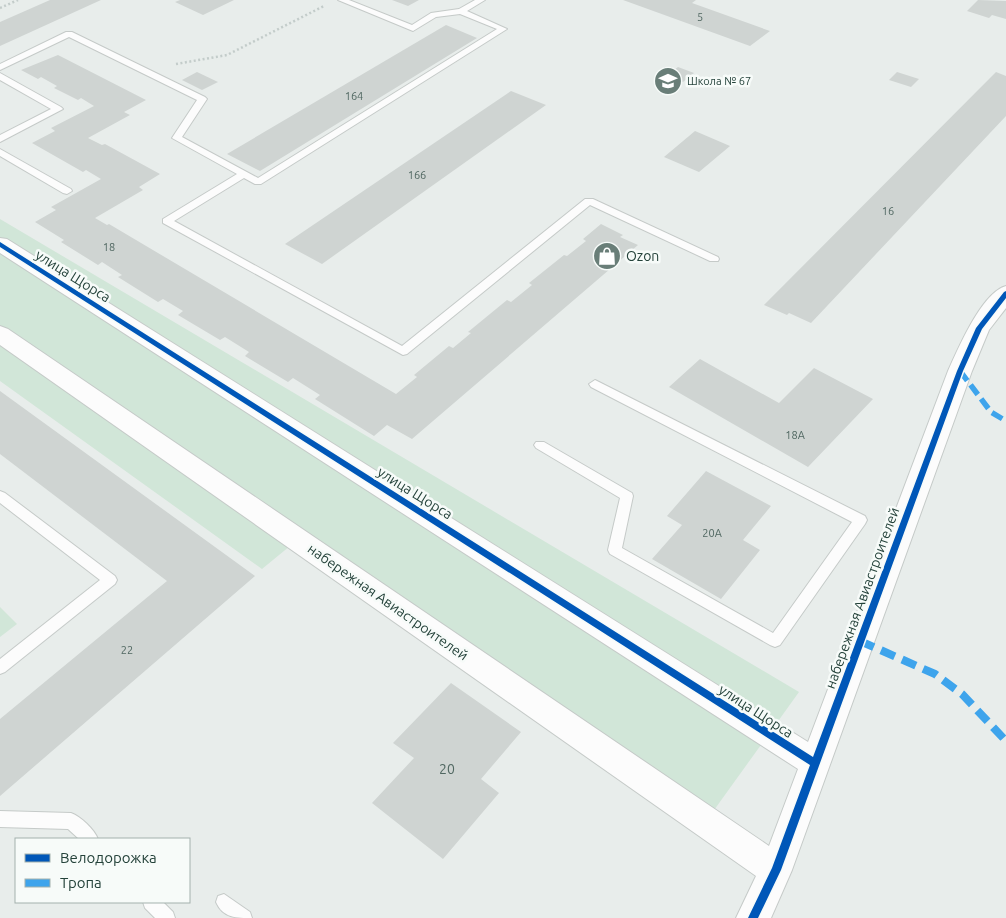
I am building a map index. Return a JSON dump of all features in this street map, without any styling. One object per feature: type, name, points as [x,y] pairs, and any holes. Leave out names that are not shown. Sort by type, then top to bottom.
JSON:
[{"type":"street","name":"улица Щорса","points":[[0,244],[815,763]]},
{"type":"street","name":"набережная Авиастроителей","points":[[753,918],[776,870],[960,370],[979,328],[1006,292]]},
{"type":"street","name":"набережная Авиастроителей","points":[[0,334],[776,870]]},
{"type":"lane","points":[[342,0],[413,28],[434,14],[461,11],[481,0]]},
{"type":"lane","points":[[0,66],[69,34],[202,99],[178,138],[258,182],[503,28],[461,11]]},
{"type":"lane","points":[[0,76],[58,109],[0,138]]},
{"type":"lane","points":[[0,152],[67,191]]},
{"type":"lane","points":[[244,174],[167,221],[403,351],[589,201],[714,259]]},
{"type":"lane","points":[[540,445],[627,496],[615,550],[775,641],[860,520],[596,384]]},
{"type":"lane","points":[[0,496],[110,580],[0,668]]},
{"type":"lane","points":[[0,819],[71,821],[89,838]]},
{"type":"lane","points":[[224,902],[244,918]]},
{"type":"lane","points":[[152,903],[167,918]]},
{"type":"path","points":[[0,8],[18,0]]},
{"type":"path","points":[[152,75],[176,64],[227,55],[328,4]]},
{"type":"green space","points":[[0,219],[799,692],[699,831],[290,546],[262,569],[0,381]]},
{"type":"green space","points":[[0,607],[17,624],[0,637]]},
{"type":"building","points":[[50,0],[101,0],[0,46],[0,22]]},
{"type":"building","points":[[180,0],[234,0],[203,15],[175,2]]},
{"type":"building","points":[[392,0],[419,0],[408,6]]},
{"type":"building","points":[[623,0],[696,0],[692,3],[770,31],[750,46]]},
{"type":"building","points":[[978,0],[1006,1],[1006,19],[992,15],[989,18],[967,11]]},
{"type":"building","points":[[446,25],[477,38],[260,171],[227,154]]},
{"type":"building","points":[[58,55],[146,100],[124,112],[130,115],[88,138],[102,145],[105,144],[160,174],[139,187],[143,190],[95,218],[107,225],[109,224],[396,394],[417,377],[414,375],[449,346],[453,348],[471,333],[468,332],[507,300],[511,302],[532,285],[529,283],[564,255],[567,256],[586,241],[583,239],[601,224],[623,235],[620,237],[638,245],[412,439],[387,425],[374,436],[315,399],[320,395],[293,378],[288,382],[245,356],[249,352],[225,337],[220,340],[178,315],[183,311],[163,299],[158,302],[118,277],[122,275],[102,262],[98,265],[61,242],[64,240],[35,222],[56,210],[51,207],[101,179],[86,170],[83,172],[32,143],[55,131],[51,128],[94,106],[81,98],[78,100],[54,88],[57,86],[41,77],[38,79],[21,70]]},
{"type":"building","points":[[678,67],[694,73],[683,82],[666,76]]},
{"type":"building","points":[[197,72],[218,82],[202,90],[182,80]]},
{"type":"building","points":[[897,72],[919,79],[911,87],[889,80]]},
{"type":"building","points":[[996,72],[1006,76],[1006,116],[811,323],[764,305]]},
{"type":"building","points":[[511,91],[546,105],[322,264],[285,244]]},
{"type":"building","points":[[695,131],[730,146],[699,172],[664,157]]},
{"type":"building","points":[[700,359],[779,403],[814,368],[873,399],[808,467],[669,387]]},
{"type":"building","points":[[0,391],[255,576],[0,796],[0,719],[167,581],[0,454]]},
{"type":"building","points":[[706,471],[771,506],[743,540],[760,550],[721,599],[652,559],[682,525],[667,516]]},
{"type":"building","points":[[451,683],[521,732],[481,779],[499,793],[443,859],[372,803],[414,758],[393,743]]},
{"type":"marked path","points":[[960,371],[991,412],[1006,421]]},
{"type":"marked path","points":[[860,641],[935,674],[962,694],[1006,741]]},
{"type":"cycle path","points":[[0,244],[815,763]]},
{"type":"cycle path","points":[[753,918],[776,870],[960,371],[979,328],[1006,293]]},
{"type":"place","name":"Школа № 67","points":[[668,81]]},
{"type":"place","name":"Ozon","points":[[607,256]]}]
